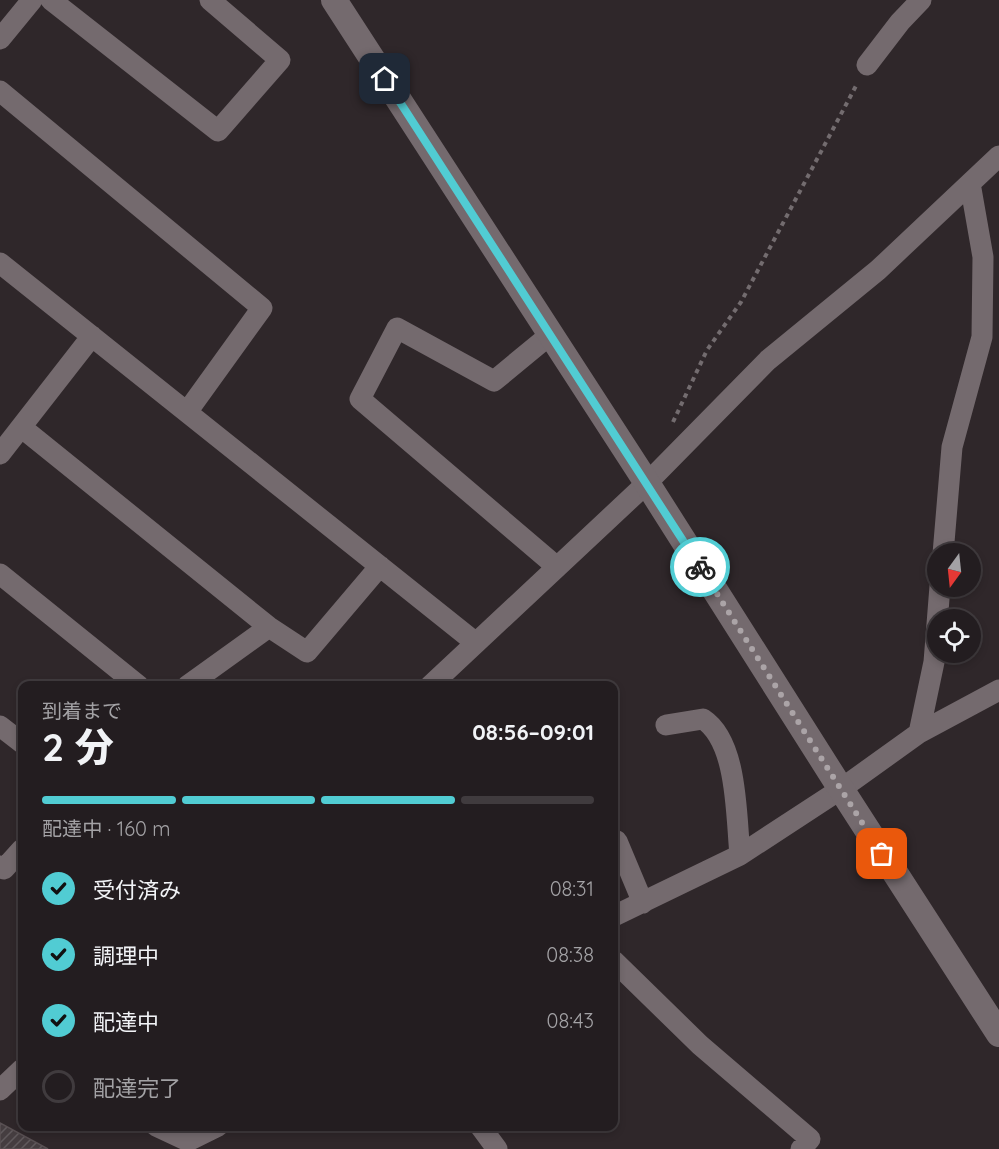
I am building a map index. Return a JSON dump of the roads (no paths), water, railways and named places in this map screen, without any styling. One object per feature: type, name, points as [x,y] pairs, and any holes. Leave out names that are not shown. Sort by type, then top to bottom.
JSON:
[{"type":"street","points":[[0,39],[32,0]]},
{"type":"street","points":[[51,0],[218,131],[280,60],[210,0]]},
{"type":"street","points":[[334,0],[647,483],[999,1034]]},
{"type":"street","points":[[867,65],[900,22],[921,0]]},
{"type":"street","points":[[0,91],[262,308],[187,412]]},
{"type":"street","points":[[435,681],[647,483],[768,360],[878,270],[999,156]]},
{"type":"street","points":[[944,543],[952,447],[982,337],[983,257],[970,183]]},
{"type":"street","points":[[0,263],[476,643]]},
{"type":"street","points":[[551,334],[494,381],[397,328],[360,399],[557,567]]},
{"type":"street","points":[[0,454],[92,336]]},
{"type":"street","points":[[21,427],[269,627],[307,652],[380,566]]},
{"type":"street","points":[[0,574],[133,681]]},
{"type":"street","points":[[919,734],[934,662],[939,597]]},
{"type":"street","points":[[194,681],[269,627]]},
{"type":"street","points":[[618,914],[740,855],[841,789],[919,734],[999,690]]},
{"type":"street","points":[[666,725],[703,719],[712,725],[730,760],[740,855]]},
{"type":"street","points":[[0,726],[18,740]]},
{"type":"street","points":[[618,843],[644,903]]},
{"type":"street","points":[[0,866],[3,869],[18,853]]},
{"type":"street","points":[[618,965],[700,1045],[810,1138],[801,1149]]},
{"type":"street","points":[[0,1090],[18,1073]]},
{"type":"street","points":[[168,1131],[188,1139],[206,1131]]},
{"type":"street","points":[[484,1131],[497,1149]]}]
